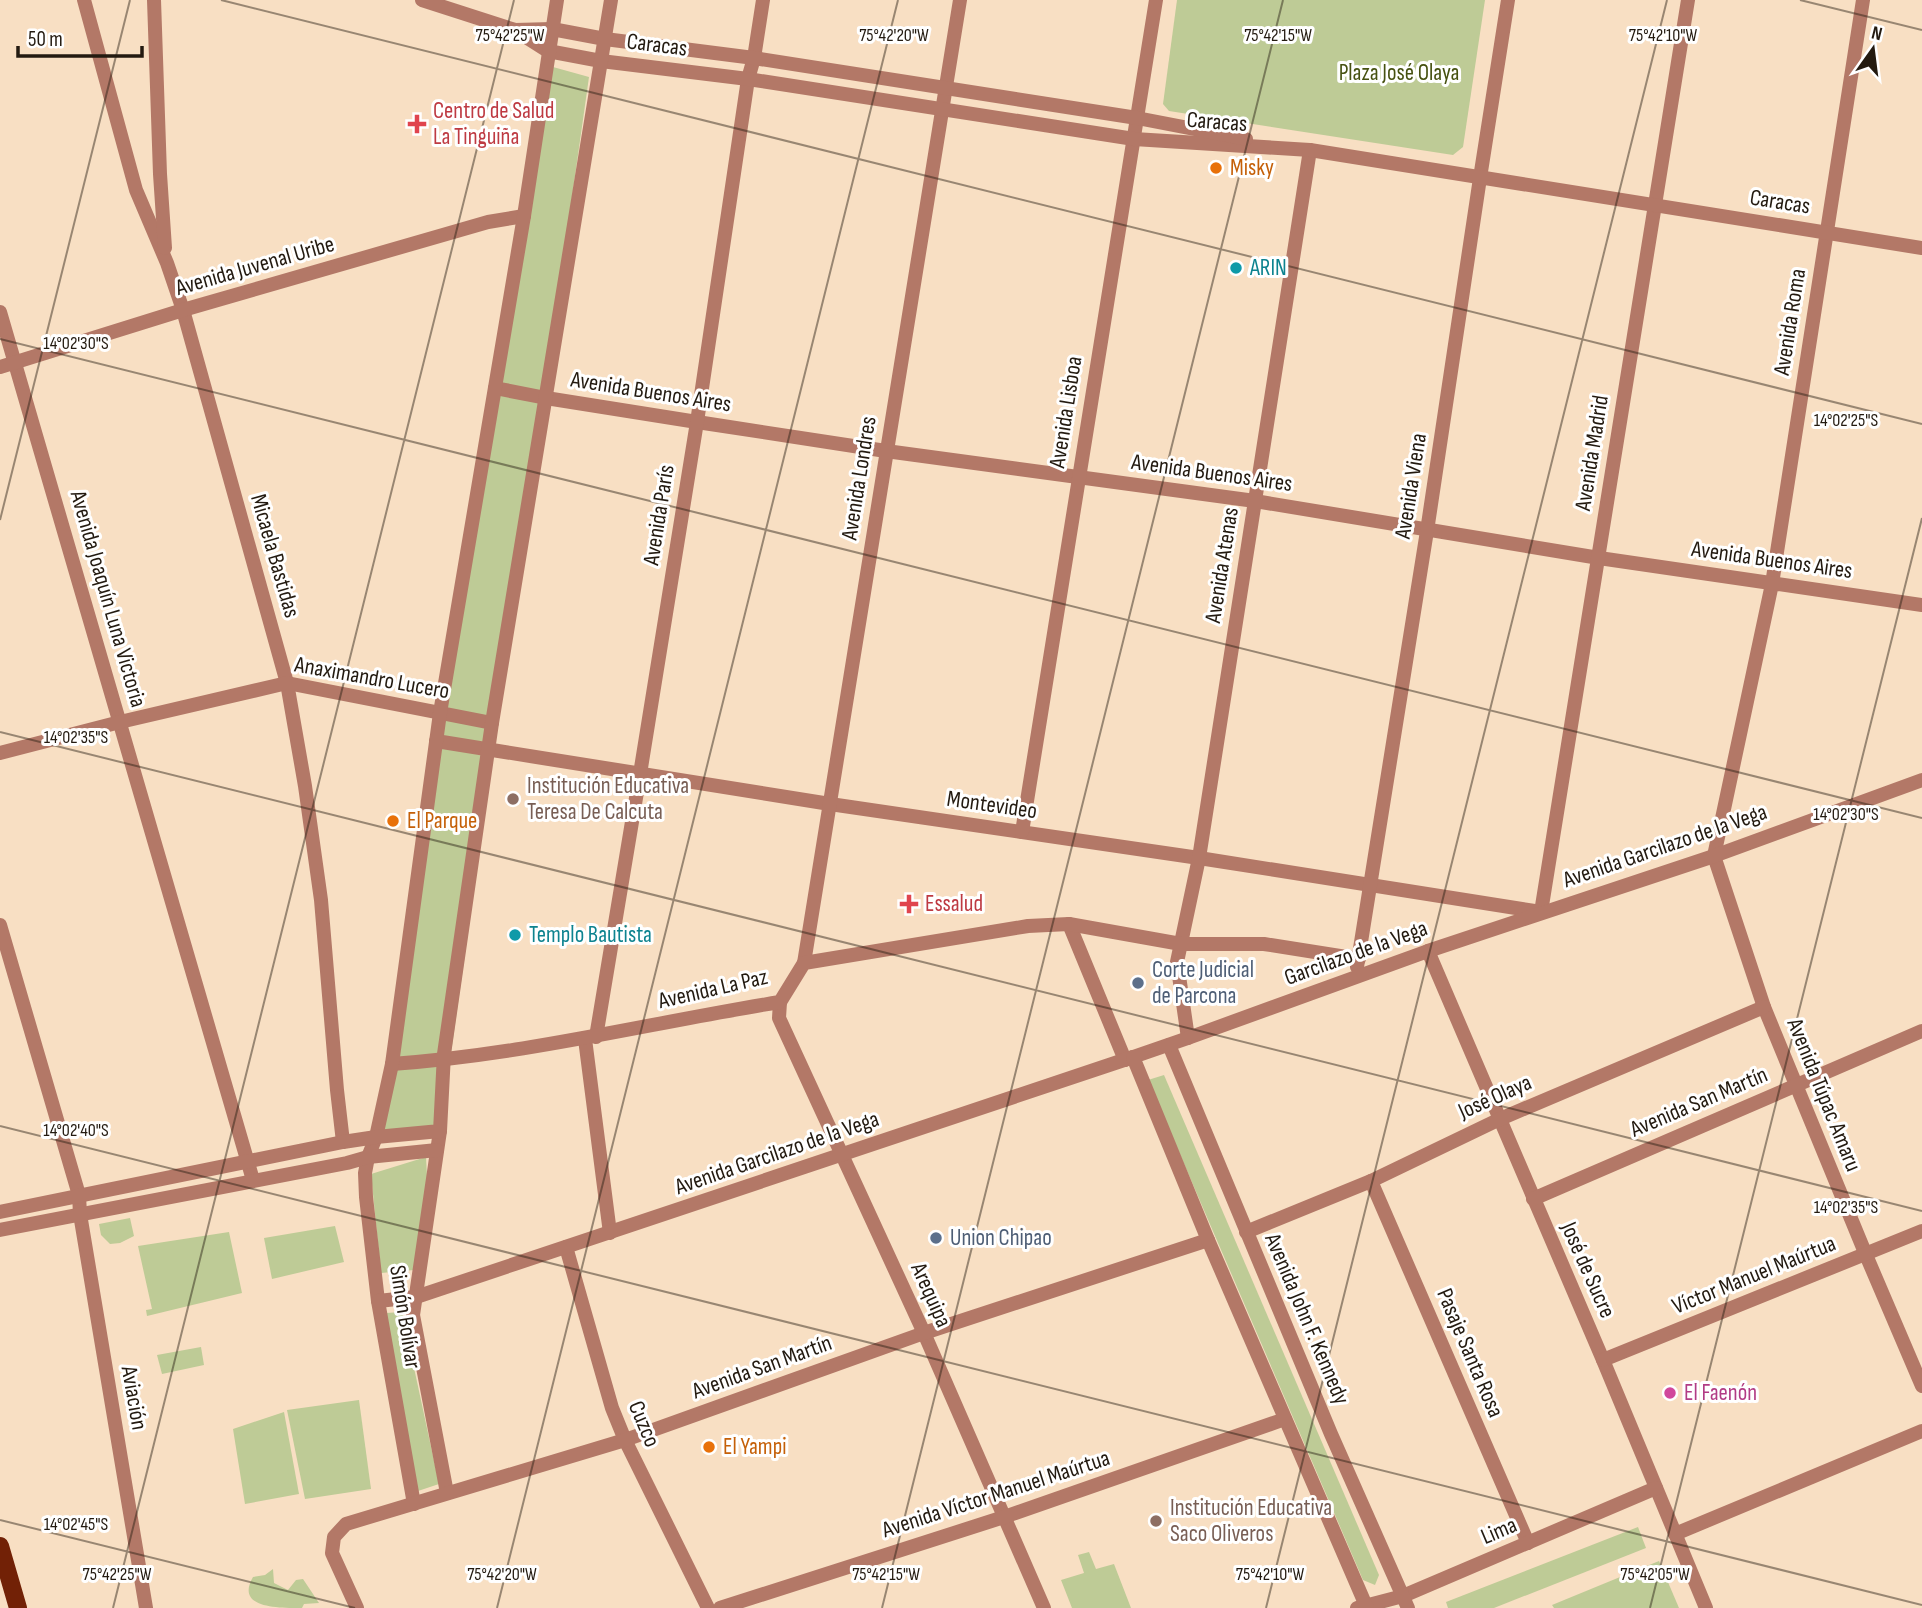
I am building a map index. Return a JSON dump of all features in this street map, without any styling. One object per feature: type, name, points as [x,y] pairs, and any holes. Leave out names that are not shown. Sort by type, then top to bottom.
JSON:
[{"type":"main road","points":[[0,1546],[18,1608]]},
{"type":"street","name":"Micaela Bastidas","points":[[84,0],[136,190],[167,263],[183,310],[287,683],[321,900],[343,1142]]},
{"type":"street","points":[[154,0],[160,174],[167,263]]},
{"type":"street","points":[[422,0],[515,30],[552,29],[605,39],[754,58],[1137,118],[1310,150]]},
{"type":"street","name":"Simón Bolívar","points":[[414,1504],[379,1301],[365,1172],[376,1137],[392,1064],[440,713],[524,216],[557,0]]},
{"type":"street","name":"Simón Bolívar","points":[[447,1493],[412,1315],[440,1131],[444,1060],[492,723],[611,0]]},
{"type":"street","name":"Avenida París","points":[[590,1038],[640,774],[762,0]]},
{"type":"street","name":"Avenida Londres","points":[[804,963],[960,0]]},
{"type":"street","name":"Avenida Lisboa","points":[[1022,832],[1156,0]]},
{"type":"street","name":"Avenida Viena","points":[[1353,978],[1359,959],[1427,531],[1508,0]]},
{"type":"street","name":"Avenida Madrid","points":[[1541,912],[1688,0]]},
{"type":"street","name":"Avenida Roma","points":[[1714,856],[1772,584],[1863,0]]},
{"type":"street","name":"Caracas","points":[[515,30],[548,51],[601,61],[748,79],[1134,139],[1310,150],[1922,248]]},
{"type":"street","name":"Avenida Atenas","points":[[1188,1038],[1177,962],[1199,858],[1310,150]]},
{"type":"street","name":"Avenida Juvenal Uribe","points":[[0,367],[183,310],[488,222],[524,216]]},
{"type":"street","name":"Avenida Joaquín Luna Victoria","points":[[0,312],[253,1180]]},
{"type":"street","name":"Avenida Buenos Aires","points":[[495,388],[696,422],[1255,501],[1599,558],[1922,605]]},
{"type":"street","name":"Anaximandro Lucero","points":[[0,753],[287,683],[492,723]]},
{"type":"street","name":"Montevideo","points":[[436,741],[1541,912]]},
{"type":"street","name":"Avenida Garcilazo de la Vega","points":[[1541,912],[1714,856],[1922,780]]},
{"type":"street","name":"Avenida Túpac Amaru","points":[[1714,856],[1763,1007],[1922,1386]]},
{"type":"street","name":"Garcilazo de la Vega","points":[[1188,1038],[1541,912]]},
{"type":"street","points":[[804,963],[1028,926],[1069,924],[1181,944],[1264,944],[1359,959]]},
{"type":"street","points":[[1069,924],[1209,1240],[1364,1607]]},
{"type":"street","name":"Aviación","points":[[0,925],[79,1195],[146,1608]]},
{"type":"street","name":"José de Sucre","points":[[1428,951],[1706,1608]]},
{"type":"street","name":"Avenida La Paz","points":[[392,1064],[444,1060],[590,1038],[779,1002],[804,963]]},
{"type":"street","name":"Arequipa","points":[[779,1002],[779,1018],[924,1333],[1044,1608]]},
{"type":"street","name":"José Olaya","points":[[1246,1232],[1371,1181],[1500,1119],[1763,1007]]},
{"type":"street","name":"Avenida San Martín","points":[[1532,1199],[1922,1031]]},
{"type":"street","points":[[590,1038],[610,1233]]},
{"type":"street","name":"Avenida Garcilazo de la Vega","points":[[379,1301],[416,1297],[1188,1038]]},
{"type":"street","name":"Avenida John F. Kennedy","points":[[1169,1045],[1326,1421],[1406,1602]]},
{"type":"street","points":[[0,1213],[343,1142],[440,1131]]},
{"type":"street","points":[[0,1230],[368,1157],[437,1150]]},
{"type":"street","name":"Pasaje Santa Rosa","points":[[1371,1181],[1528,1543]]},
{"type":"street","name":"Víctor Manuel Maúrtua","points":[[1603,1360],[1922,1231]]},
{"type":"street","name":"Avenida San Martín","points":[[357,1608],[332,1553],[334,1537],[346,1524],[625,1440],[924,1333],[1209,1240]]},
{"type":"street","name":"Cuzco","points":[[566,1247],[612,1408],[625,1440],[708,1608]]},
{"type":"street","name":"Avenida Víctor Manuel Maúrtua","points":[[720,1608],[1003,1517],[1285,1419]]},
{"type":"street","points":[[1675,1534],[1922,1431]]},
{"type":"street","name":"Lima","points":[[1364,1607],[1406,1602],[1528,1543],[1656,1488]]},
{"type":"green space","name":"Plaza José Olaya","points":[[1177,0],[1485,0],[1463,147],[1453,155],[1169,111],[1163,104]]},
{"type":"green space","points":[[553,67],[589,77],[440,1131],[376,1137]]},
{"type":"green space","points":[[1164,1075],[1379,1575],[1375,1585],[1363,1580],[1148,1080]]},
{"type":"green space","points":[[426,1157],[427,1176],[414,1270],[381,1273],[371,1174]]},
{"type":"green space","points":[[130,1218],[134,1236],[120,1243],[110,1244],[101,1235],[99,1224]]},
{"type":"green space","points":[[335,1226],[344,1262],[272,1279],[264,1238]]},
{"type":"green space","points":[[229,1232],[242,1293],[147,1316],[146,1310],[152,1309],[138,1246]]},
{"type":"green space","points":[[402,1312],[439,1484],[418,1491],[386,1313]]},
{"type":"green space","points":[[201,1347],[204,1365],[162,1374],[157,1355]]},
{"type":"green space","points":[[359,1400],[371,1489],[305,1499],[287,1410]]},
{"type":"green space","points":[[284,1412],[299,1494],[245,1504],[233,1429]]},
{"type":"green space","points":[[1638,1527],[1646,1548],[1494,1608],[1448,1608],[1446,1602]]},
{"type":"green space","points":[[1089,1552],[1096,1569],[1114,1564],[1131,1608],[1072,1608],[1061,1580],[1084,1573],[1078,1555]]},
{"type":"green space","points":[[1659,1561],[1679,1608],[1554,1608],[1552,1605]]},
{"type":"green space","points":[[273,1569],[274,1583],[288,1590],[296,1580],[303,1579],[319,1603],[292,1608],[261,1604],[254,1600],[249,1587],[253,1577],[265,1575]]},
{"type":"place","name":"Centro de Salud La Tinguiña","points":[[417,124]]},
{"type":"place","name":"Misky","points":[[1216,168]]},
{"type":"place","name":"ARIN","points":[[1236,268]]},
{"type":"place","name":"Institución Educativa Teresa De Calcuta","points":[[513,799]]},
{"type":"place","name":"El Parque","points":[[393,821]]},
{"type":"place","name":"Essalud","points":[[909,904]]},
{"type":"place","name":"Templo Bautista","points":[[515,935]]},
{"type":"place","name":"Corte Judicial de Parcona","points":[[1138,983]]},
{"type":"place","name":"Union Chipao","points":[[936,1238]]},
{"type":"place","name":"El Faenón","points":[[1670,1393]]},
{"type":"place","name":"El Yampi","points":[[709,1447]]},
{"type":"place","name":"Institución Educativa Saco Oliveros","points":[[1156,1521]]}]
